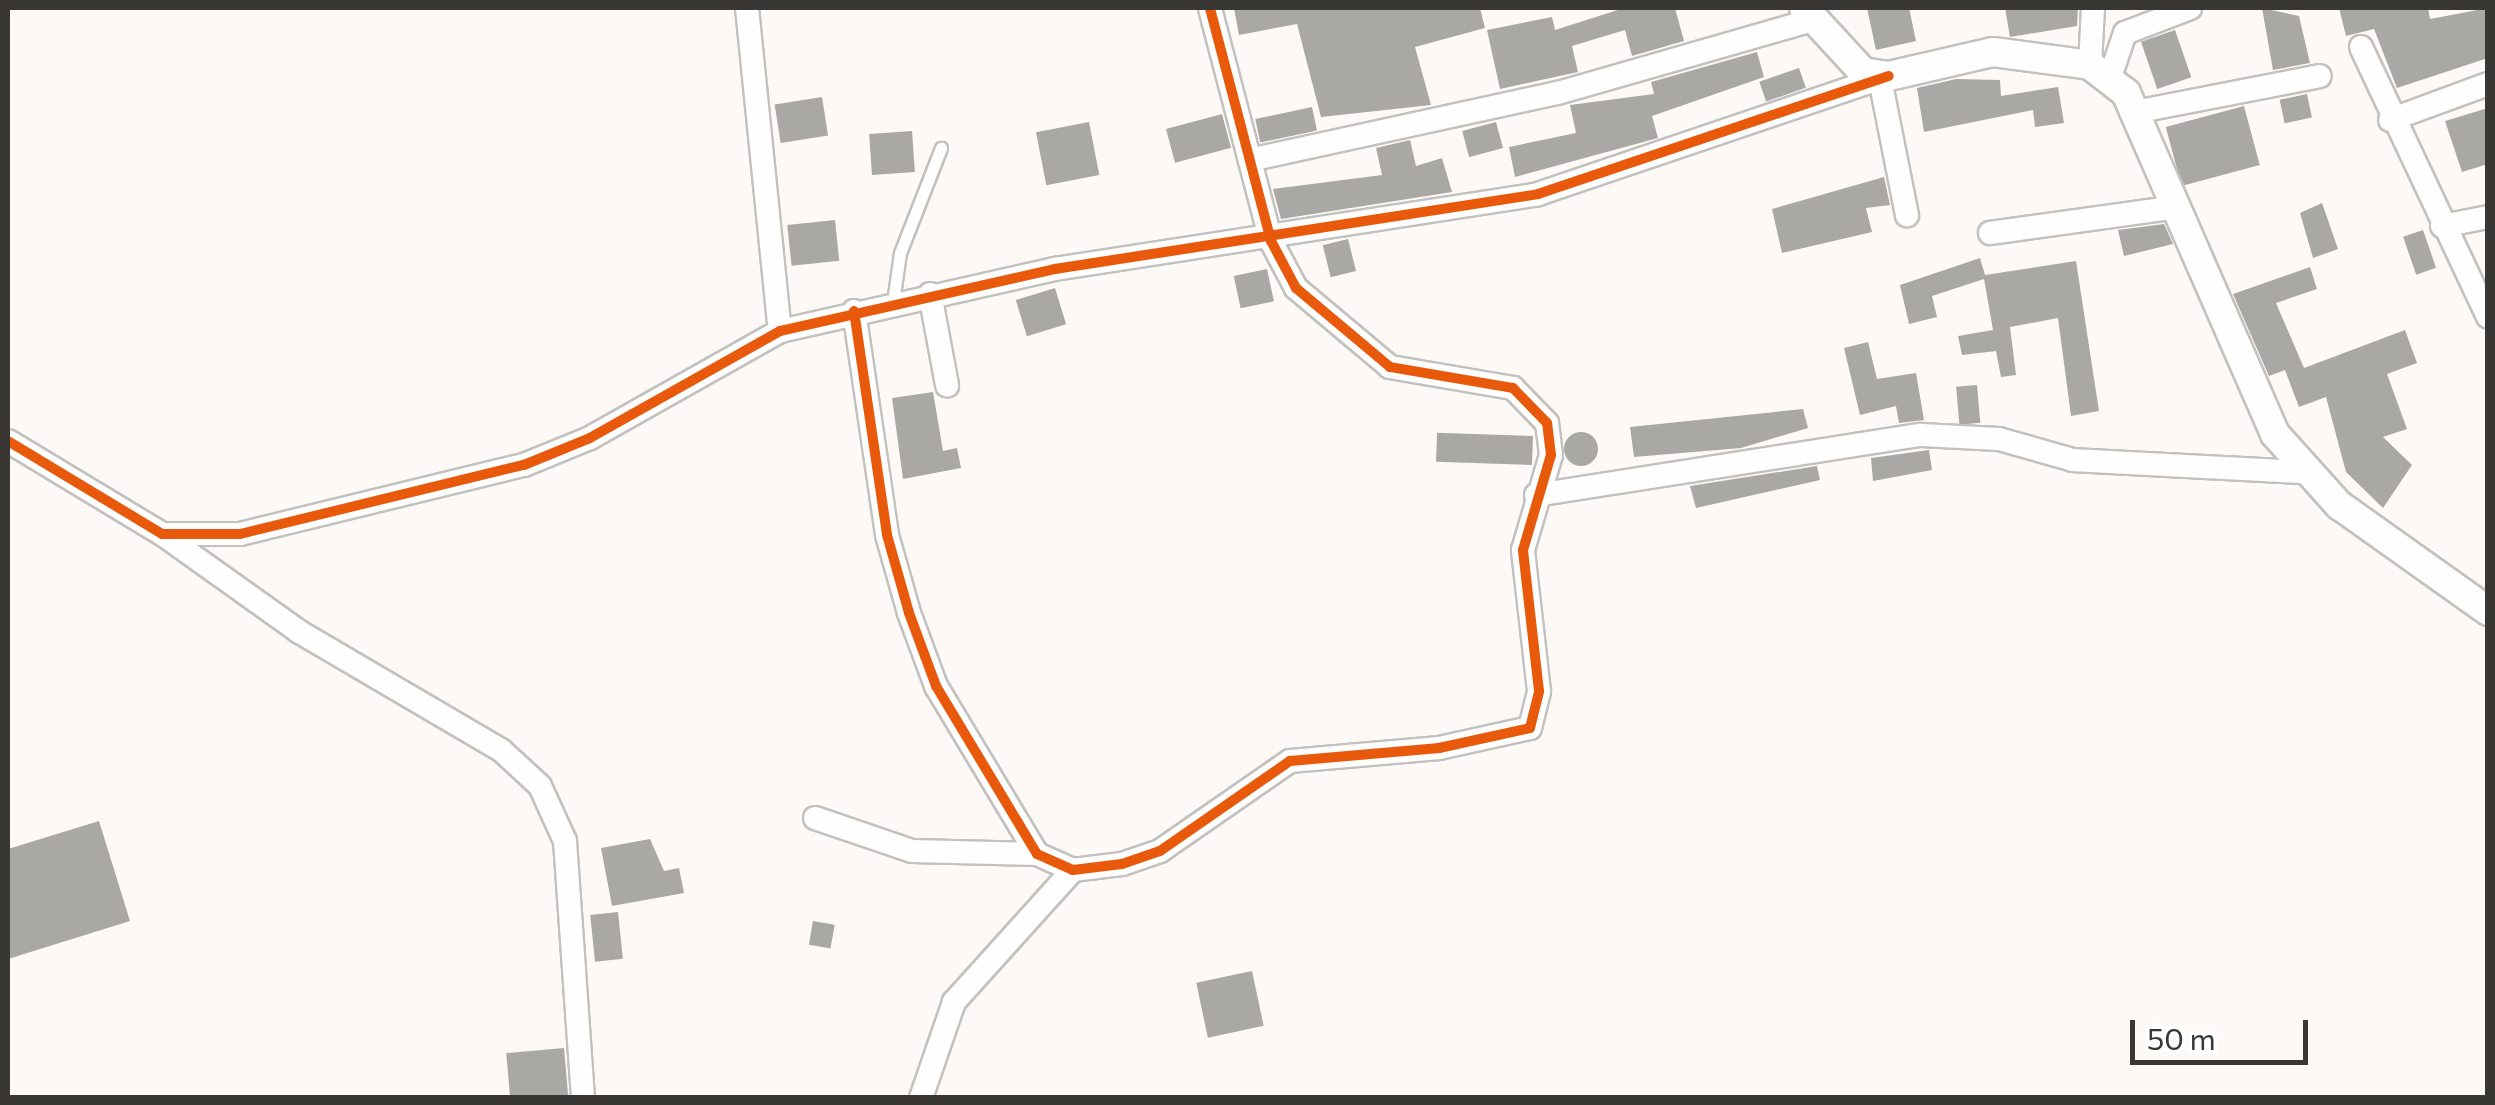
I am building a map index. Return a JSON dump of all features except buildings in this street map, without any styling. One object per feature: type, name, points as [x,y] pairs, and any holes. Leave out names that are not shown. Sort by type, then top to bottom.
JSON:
[{"type":"street","points":[[747,8],[780,331]]},
{"type":"street","points":[[921,1098],[954,1002],[1073,870],[1160,851],[1290,760],[1454,746],[1530,728],[1539,691],[1523,550],[1536,494],[1551,455],[1536,402],[1513,388],[1390,367],[1296,288],[1270,241],[1210,8]]},
{"type":"street","points":[[2093,8],[2100,72]]},
{"type":"street","points":[[2100,72],[2125,33],[2190,8]]},
{"type":"street","points":[[1250,160],[1558,93],[1808,14],[1844,59],[1884,77]]},
{"type":"street","points":[[2361,47],[2390,120],[2488,317]]},
{"type":"street","points":[[162,534],[240,534],[524,465],[590,438],[780,331],[854,311],[930,294],[1270,241],[1614,175],[1884,77],[1993,52],[2100,72],[2140,111],[2244,378],[2304,472],[2488,611]]},
{"type":"street","points":[[2140,111],[2320,76]]},
{"type":"street","points":[[1884,77],[1907,215]]},
{"type":"street","points":[[2390,120],[2488,84]]},
{"type":"street","points":[[1990,233],[2176,206]]},
{"type":"street","points":[[2442,226],[2488,218]]},
{"type":"street","points":[[930,294],[947,385]]},
{"type":"street","points":[[854,311],[888,535],[909,613],[936,686],[1037,854]]},
{"type":"street","points":[[1536,494],[1922,435],[1999,439],[2074,460],[2304,472]]},
{"type":"street","points":[[8,441],[162,534],[298,631],[501,750],[540,786],[564,841],[583,1098]]},
{"type":"street","points":[[815,818],[912,851],[1037,854],[1073,870]]},
{"type":"lane","points":[[892,302],[900,254],[941,148]]},
{"type":"cycle path","points":[[854,311],[887,535],[909,613],[936,686],[1037,854],[1073,870],[1122,864],[1160,851],[1290,761],[1439,748],[1530,728],[1539,691],[1523,550],[1551,455],[1547,423],[1513,388],[1390,367],[1296,288],[1271,241],[1210,8]]},
{"type":"cycle path","points":[[8,441],[162,534],[240,534],[524,465],[590,438],[780,331],[1055,269],[1538,194],[1889,76]]}]
